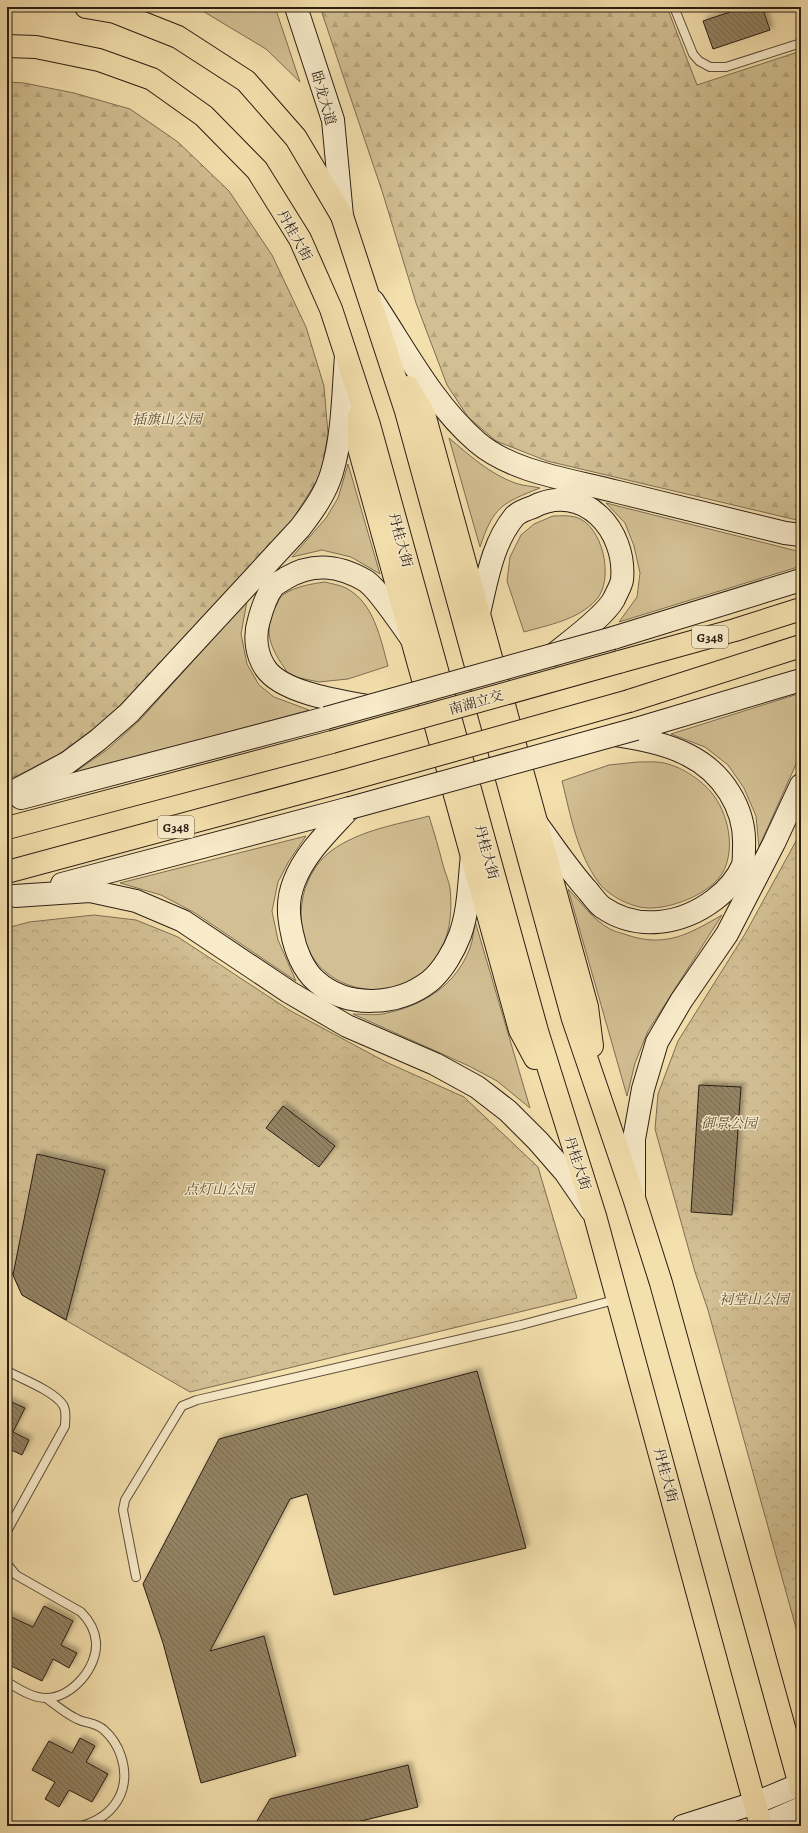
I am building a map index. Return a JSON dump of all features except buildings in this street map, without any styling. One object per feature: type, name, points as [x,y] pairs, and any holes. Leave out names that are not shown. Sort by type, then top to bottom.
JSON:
[{"type":"main road","points":[[86,7],[115,12],[178,37],[246,81],[296,138],[342,216],[406,411],[573,1019],[598,1088],[662,1284],[801,1786]]},
{"type":"main road","name":"丹桂大街","points":[[7,46],[36,47],[100,60],[152,79],[204,116],[257,170],[300,238],[331,309],[371,433],[537,1031],[595,1216],[619,1299],[761,1826]]},
{"type":"main road","points":[[385,345],[424,414],[587,1007],[598,1088]]},
{"type":"main road","points":[[359,395],[359,448],[520,1030],[560,1105]]},
{"type":"main road","name":"南湖立交","points":[[7,828],[332,742],[735,630],[801,609]]},
{"type":"main road","name":"G348","points":[[7,872],[344,781],[628,701],[801,646]]},
{"type":"street","name":"卧龙大道","points":[[296,7],[333,120],[342,216]]},
{"type":"street","points":[[367,292],[449,415],[478,442],[510,462],[549,475],[785,533],[801,535]]},
{"type":"street","points":[[7,795],[67,763],[98,740],[128,713],[300,528],[320,501],[332,473],[340,433],[346,356]]},
{"type":"street","points":[[479,613],[491,562],[500,537],[516,515],[542,502],[566,499],[589,506],[608,524],[620,552],[622,581],[613,601],[595,621],[554,655]]},
{"type":"street","points":[[367,706],[314,695],[285,684],[266,670],[257,650],[256,628],[262,607],[274,586],[297,572],[317,567],[344,570],[367,582],[383,600],[412,639]]},
{"type":"street","points":[[7,802],[326,718],[554,655],[801,580]]},
{"type":"street","points":[[11,898],[350,808],[801,680]]},
{"type":"street","points":[[537,824],[578,880],[602,907],[626,920],[655,923],[677,920],[702,909],[728,890],[743,864],[744,837],[740,813],[728,789],[710,769],[687,754],[653,742],[615,734]]},
{"type":"street","points":[[634,1198],[634,1139],[643,1089],[657,1042],[681,1001],[727,934],[774,843],[801,785]]},
{"type":"street","points":[[350,808],[308,855],[293,883],[288,911],[293,940],[303,964],[315,981],[338,996],[370,1002],[400,998],[430,980],[448,959],[460,935],[467,901],[472,854]]},
{"type":"street","points":[[11,898],[90,892],[136,901],[183,921],[283,988],[347,1026],[435,1064],[477,1088],[508,1112],[538,1141],[565,1172],[595,1216]]},
{"type":"street","points":[[683,1826],[755,1803],[801,1786]]},
{"type":"street","points":[[761,1826],[801,1808]]},
{"type":"lane","points":[[674,7],[693,54],[699,61],[710,67],[726,68],[801,43]]},
{"type":"lane","points":[[136,1577],[123,1510],[126,1500],[182,1406],[196,1400],[548,1319],[619,1299]]},
{"type":"lane","points":[[7,1371],[55,1396],[63,1406],[66,1416],[65,1426],[7,1531]]},
{"type":"lane","points":[[7,1564],[16,1574],[81,1612],[88,1619],[93,1630],[96,1642],[95,1653],[84,1676],[69,1691],[61,1695],[46,1698]]},
{"type":"lane","points":[[7,1682],[25,1693],[46,1698],[77,1719],[94,1723],[105,1731],[118,1748],[125,1769],[123,1789],[116,1805],[92,1823],[81,1826]]},
{"type":"green space","points":[[196,7],[275,7],[300,82],[266,49]]},
{"type":"green space","points":[[320,7],[667,7],[697,85],[801,51],[801,521],[547,461],[496,441],[468,417],[447,385],[416,303],[383,194]]},
{"type":"green space","name":"插旗山公园","points":[[7,82],[24,83],[74,93],[130,109],[178,142],[229,191],[272,255],[306,327],[324,386],[328,434],[321,474],[291,522],[117,709],[74,746],[17,776],[7,779]]},
{"type":"green space","points":[[449,438],[480,464],[497,475],[518,484],[540,488],[516,498],[501,508],[490,523],[480,547]]},
{"type":"green space","points":[[348,464],[380,574],[351,557],[322,550],[292,557],[326,518],[338,498]]},
{"type":"green space","points":[[606,503],[801,552],[801,566],[619,622],[637,597],[640,573],[634,546],[625,523]]},
{"type":"green space","points":[[553,516],[575,517],[585,522],[593,530],[599,541],[603,554],[605,580],[602,591],[589,607],[562,621],[524,632],[507,581],[510,557],[521,535],[534,524]]},
{"type":"green space","points":[[325,582],[346,588],[356,594],[363,602],[379,633],[388,666],[348,679],[319,682],[290,676],[274,651],[271,643],[269,626],[271,616],[279,599],[284,594],[299,587]]},
{"type":"green space","points":[[247,601],[241,634],[247,664],[259,685],[274,697],[309,710],[69,776],[107,750],[140,720]]},
{"type":"green space","points":[[801,693],[801,753],[759,847],[756,816],[744,788],[728,765],[705,747],[671,734]]},
{"type":"green space","points":[[638,762],[664,763],[686,771],[711,792],[717,800],[726,820],[729,852],[723,872],[717,880],[702,892],[692,898],[672,905],[645,908],[630,904],[609,893],[599,883],[591,871],[580,847],[562,781],[609,765]]},
{"type":"green space","points":[[429,816],[450,888],[447,933],[431,965],[406,983],[376,990],[346,984],[321,967],[305,940],[302,903],[305,889],[311,874],[325,856],[342,844],[354,838],[378,829]]},
{"type":"green space","name":"御景公园","points":[[801,832],[801,1646],[708,1310],[695,1272],[655,1129],[658,1094],[678,1041],[745,934]]},
{"type":"green space","points":[[306,836],[289,861],[278,882],[272,911],[278,940],[296,981],[195,913],[161,895],[120,883]]},
{"type":"green space","points":[[568,889],[598,921],[614,931],[641,939],[654,940],[677,937],[699,928],[722,915],[648,1031],[635,1063],[627,1096]]},
{"type":"green space","name":"点灯山公园","points":[[94,915],[136,920],[178,937],[289,1010],[386,1062],[464,1097],[538,1167],[577,1298],[190,1392],[22,1295],[7,1261],[7,928],[29,922]]},
{"type":"green space","points":[[475,921],[530,1108],[497,1081],[469,1066],[353,1014],[383,1014],[414,1005],[437,991],[456,973],[464,961],[471,945]]},
{"type":"park label","name":"祠堂山公园","points":[[754,1299]]}]
